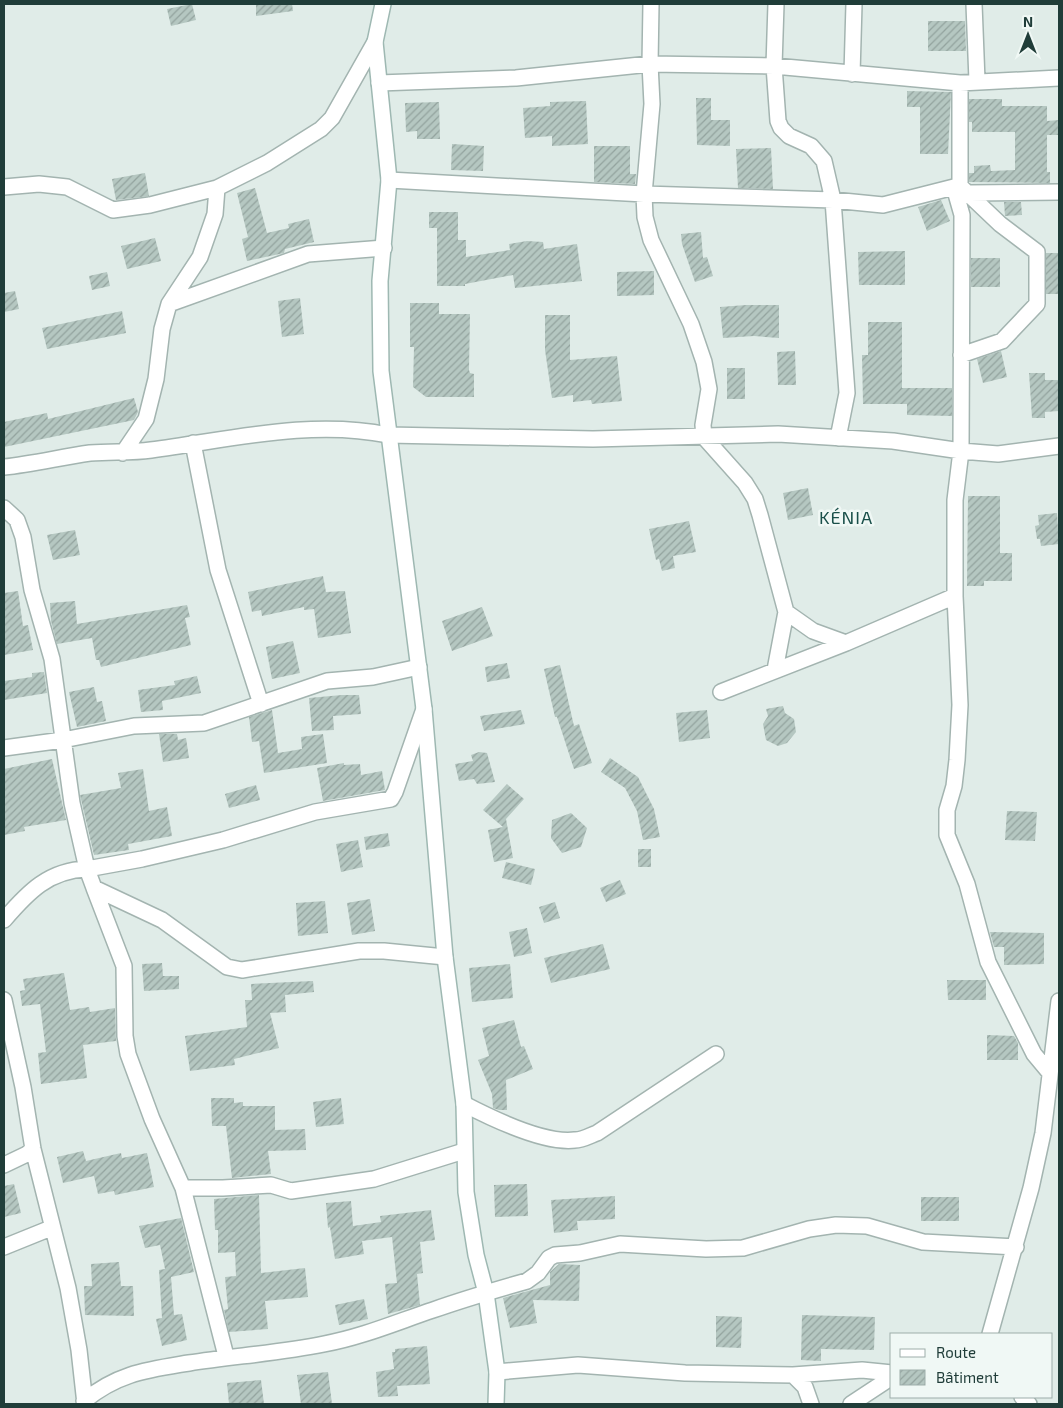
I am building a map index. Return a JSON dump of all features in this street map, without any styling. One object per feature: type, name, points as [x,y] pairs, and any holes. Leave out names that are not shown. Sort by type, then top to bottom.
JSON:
[{"type":"street","points":[[383,4],[375,42],[389,180],[380,281],[381,371],[424,708],[445,957],[464,1104],[467,1201],[476,1255],[486,1293],[496,1372],[496,1404]]},
{"type":"street","points":[[651,4],[650,64],[652,104],[644,194],[645,217],[651,240],[691,324],[704,362],[709,389],[703,425],[704,437],[709,445],[732,466],[755,499],[786,612],[775,670]]},
{"type":"street","points":[[776,4],[774,66],[778,121],[788,136],[811,146],[824,161],[833,200],[845,332],[847,393],[838,438]]},
{"type":"street","points":[[852,74],[854,4]]},
{"type":"street","points":[[974,4],[977,81]]},
{"type":"street","points":[[4,187],[39,184],[67,187],[113,210],[150,205],[217,188],[267,162],[321,130],[332,118],[375,42]]},
{"type":"street","points":[[379,83],[516,78],[650,64],[774,66],[960,83],[1059,78]]},
{"type":"street","points":[[960,83],[960,186],[970,193],[1000,224],[1037,252],[1037,304],[1002,341],[961,355]]},
{"type":"street","points":[[389,180],[644,194],[833,200],[883,205],[954,187],[962,215],[961,451],[955,500],[955,596],[960,705],[957,760],[954,786],[947,810],[947,835],[967,884],[988,962],[1034,1054],[1049,1072]]},
{"type":"street","points":[[123,453],[146,419],[152,401],[162,329],[169,304],[200,257],[215,214],[217,188]]},
{"type":"street","points":[[970,193],[1059,192]]},
{"type":"street","points":[[169,304],[308,254],[384,248]]},
{"type":"street","points":[[4,467],[92,453],[123,453],[193,443],[327,429],[358,429],[388,435],[593,439],[778,434],[893,440],[961,451],[998,454],[1059,446]]},
{"type":"street","points":[[193,443],[218,570],[261,704]]},
{"type":"street","points":[[4,508],[17,520],[23,537],[32,590],[57,687],[72,803],[87,869],[124,966],[125,1036],[128,1054],[152,1119],[184,1188],[226,1356]]},
{"type":"street","points":[[721,692],[846,643],[955,596]]},
{"type":"street","points":[[786,612],[813,631],[846,643]]},
{"type":"street","points":[[4,748],[63,740],[134,726],[204,723],[327,681],[373,677],[419,667]]},
{"type":"street","points":[[4,920],[29,894],[51,876],[68,870],[87,869],[142,859],[223,840],[315,812],[391,799],[424,708]]},
{"type":"street","points":[[94,888],[162,920],[227,967],[242,970],[359,951],[384,951],[445,957]]},
{"type":"street","points":[[4,1000],[23,1087],[33,1149],[51,1228],[68,1288],[79,1350],[85,1403]]},
{"type":"street","points":[[990,1333],[1016,1247],[1043,1133],[1059,1001]]},
{"type":"street","points":[[464,1104],[517,1128],[559,1140],[577,1140],[598,1133],[716,1054]]},
{"type":"street","points":[[4,1165],[33,1149]]},
{"type":"street","points":[[184,1188],[271,1185],[291,1191],[374,1178],[464,1151]]},
{"type":"street","points":[[85,1403],[100,1388],[148,1368],[325,1344],[367,1333],[527,1281],[538,1273],[554,1254],[580,1254],[620,1244],[706,1249],[743,1248],[809,1229],[836,1225],[867,1226],[923,1242],[1016,1247]]},
{"type":"street","points":[[4,1247],[51,1228]]},
{"type":"street","points":[[496,1372],[578,1365],[685,1373],[792,1375],[862,1370],[890,1375]]},
{"type":"street","points":[[792,1375],[805,1387],[811,1404]]},
{"type":"street","points":[[850,1404],[890,1376]]},
{"type":"building","points":[[192,4],[196,20],[171,26],[167,9]]},
{"type":"building","points":[[256,4],[292,4],[293,11],[256,16]]},
{"type":"building","points":[[928,21],[965,21],[966,51],[928,51]]},
{"type":"building","points":[[907,91],[951,92],[948,154],[920,154],[920,107],[907,107]]},
{"type":"building","points":[[696,98],[711,98],[711,120],[730,120],[730,146],[697,145]]},
{"type":"building","points":[[969,99],[1002,99],[1002,106],[1047,106],[1047,121],[1059,120],[1059,135],[1047,135],[1047,172],[1050,172],[1050,183],[969,182],[969,173],[974,173],[974,166],[990,165],[991,171],[1015,170],[1015,132],[972,132],[972,122],[969,122]]},
{"type":"building","points":[[586,101],[588,144],[552,146],[552,136],[525,138],[523,108],[550,106],[550,102]]},
{"type":"building","points":[[439,102],[440,139],[417,139],[417,131],[406,132],[405,103]]},
{"type":"building","points":[[452,144],[484,146],[483,171],[451,170]]},
{"type":"building","points":[[594,146],[630,146],[630,174],[636,174],[635,184],[594,182]]},
{"type":"building","points":[[771,148],[773,189],[738,188],[736,149]]},
{"type":"building","points":[[145,173],[149,196],[116,200],[112,179]]},
{"type":"building","points":[[255,188],[267,233],[289,228],[288,224],[309,219],[314,242],[285,249],[284,253],[247,261],[242,239],[248,237],[237,193]]},
{"type":"building","points":[[941,200],[950,221],[927,231],[918,207]]},
{"type":"building","points":[[1004,202],[1021,202],[1022,215],[1005,216]]},
{"type":"building","points":[[429,212],[458,212],[458,240],[466,240],[466,257],[510,250],[509,244],[527,241],[543,242],[544,249],[577,244],[582,281],[515,288],[513,275],[465,284],[465,286],[437,286],[437,228],[429,228]]},
{"type":"building","points":[[701,232],[703,258],[707,257],[713,276],[695,282],[682,244],[681,234]]},
{"type":"building","points":[[155,238],[161,261],[127,269],[121,246]]},
{"type":"building","points":[[905,251],[905,285],[859,285],[858,252]]},
{"type":"building","points":[[1046,253],[1059,253],[1059,294],[1046,294]]},
{"type":"building","points":[[971,258],[1000,258],[1000,287],[971,287]]},
{"type":"building","points":[[654,271],[654,295],[617,296],[617,272]]},
{"type":"building","points":[[107,272],[110,286],[92,290],[89,276]]},
{"type":"building","points":[[15,291],[19,309],[4,312],[4,293]]},
{"type":"building","points":[[300,298],[304,334],[282,337],[278,301]]},
{"type":"building","points":[[410,303],[439,303],[439,314],[470,314],[469,370],[470,373],[474,374],[474,397],[426,397],[413,387],[414,347],[410,347]]},
{"type":"building","points":[[779,305],[779,338],[754,336],[723,338],[720,307]]},
{"type":"building","points":[[122,311],[126,333],[47,349],[42,328]]},
{"type":"building","points":[[545,315],[570,315],[570,360],[617,356],[622,401],[592,404],[591,400],[573,402],[573,395],[552,398],[545,350]]},
{"type":"building","points":[[868,322],[902,322],[902,388],[952,388],[952,416],[907,415],[907,404],[863,404],[862,355],[868,355]]},
{"type":"building","points":[[795,351],[796,385],[778,385],[777,352]]},
{"type":"building","points":[[1001,351],[1007,377],[983,383],[977,359]]},
{"type":"building","points":[[727,368],[745,368],[745,399],[727,399]]},
{"type":"building","points":[[1029,373],[1045,373],[1045,380],[1059,380],[1059,411],[1045,412],[1045,418],[1032,418]]},
{"type":"building","points":[[134,398],[138,412],[134,420],[4,447],[4,422],[47,413],[48,419]]},
{"type":"building","points":[[808,488],[813,515],[788,520],[783,493]]},
{"type":"building","points":[[968,496],[1000,496],[1000,553],[1012,553],[1012,581],[984,581],[984,586],[967,586]]},
{"type":"building","points":[[1057,513],[1059,544],[1041,546],[1040,539],[1037,539],[1035,526],[1039,525],[1038,515]]},
{"type":"building","points":[[689,521],[696,552],[673,556],[675,568],[662,571],[659,559],[656,560],[649,529]]},
{"type":"building","points":[[75,530],[80,555],[53,560],[47,535]]},
{"type":"building","points":[[323,576],[326,592],[345,591],[351,633],[318,638],[314,609],[304,610],[304,607],[262,616],[261,610],[252,612],[248,592]]},
{"type":"building","points":[[18,591],[23,626],[28,625],[33,650],[4,655],[4,593]]},
{"type":"building","points":[[75,601],[77,624],[187,605],[190,617],[185,618],[191,645],[101,667],[99,660],[96,660],[92,638],[57,644],[51,621],[50,603]]},
{"type":"building","points":[[482,607],[493,636],[452,651],[442,621]]},
{"type":"building","points":[[293,641],[300,673],[272,679],[266,647]]},
{"type":"building","points":[[507,663],[510,678],[487,682],[485,667]]},
{"type":"building","points":[[560,665],[574,726],[579,724],[592,763],[574,769],[557,717],[555,717],[544,669]]},
{"type":"building","points":[[44,672],[47,693],[4,700],[4,681],[32,677],[32,673]]},
{"type":"building","points":[[197,676],[201,693],[162,701],[163,710],[141,712],[138,690],[175,685],[174,681]]},
{"type":"building","points":[[94,687],[97,702],[102,701],[106,721],[77,727],[69,692]]},
{"type":"building","points":[[359,695],[361,714],[333,716],[334,730],[312,731],[309,698]]},
{"type":"building","points":[[783,706],[785,713],[794,719],[796,732],[787,743],[778,746],[766,740],[763,724],[768,716],[766,709]]},
{"type":"building","points":[[272,710],[278,753],[302,749],[301,737],[323,734],[327,763],[264,773],[259,741],[252,742],[249,717]]},
{"type":"building","points":[[521,710],[525,724],[484,731],[480,716]]},
{"type":"building","points":[[707,710],[710,738],[679,742],[676,713]]},
{"type":"building","points":[[159,734],[177,734],[178,740],[186,738],[189,758],[163,762]]},
{"type":"building","points":[[479,752],[487,753],[495,782],[477,784],[474,779],[459,781],[455,764],[473,761],[471,755]]},
{"type":"building","points":[[610,758],[638,777],[654,809],[660,837],[643,840],[637,811],[625,788],[601,772]]},
{"type":"building","points":[[52,759],[66,820],[24,827],[25,831],[4,835],[4,769]]},
{"type":"building","points":[[344,763],[344,765],[360,764],[361,775],[382,771],[385,790],[323,801],[317,768]]},
{"type":"building","points":[[143,769],[149,811],[167,807],[172,836],[128,844],[129,850],[94,855],[80,795],[121,788],[118,773]]},
{"type":"building","points":[[507,784],[524,799],[506,819],[513,858],[494,862],[488,830],[503,827],[483,810]]},
{"type":"building","points":[[256,785],[260,800],[229,808],[225,794]]},
{"type":"building","points":[[1007,811],[1037,812],[1035,841],[1005,840]]},
{"type":"building","points":[[571,813],[587,828],[581,847],[562,853],[551,838],[552,820]]},
{"type":"building","points":[[388,833],[390,846],[366,850],[364,837]]},
{"type":"building","points":[[358,840],[363,867],[341,872],[336,844]]},
{"type":"building","points":[[638,849],[651,849],[651,867],[638,867]]},
{"type":"building","points":[[506,862],[535,869],[531,885],[502,878]]},
{"type":"building","points":[[620,880],[626,894],[606,902],[600,888]]},
{"type":"building","points":[[370,899],[375,931],[352,935],[347,903]]},
{"type":"building","points":[[325,901],[328,933],[298,936],[296,903]]},
{"type":"building","points":[[555,902],[560,918],[544,923],[539,907]]},
{"type":"building","points":[[527,928],[532,953],[514,957],[509,932]]},
{"type":"building","points":[[990,932],[1044,933],[1044,964],[1004,965],[1004,947],[994,947]]},
{"type":"building","points":[[603,944],[610,969],[551,983],[544,958]]},
{"type":"building","points":[[162,963],[163,976],[179,976],[179,989],[144,991],[142,964]]},
{"type":"building","points":[[510,964],[513,998],[472,1002],[469,968]]},
{"type":"building","points":[[64,973],[70,1010],[89,1007],[90,1012],[115,1008],[116,1041],[83,1045],[87,1078],[41,1084],[38,1053],[46,1052],[40,1004],[22,1006],[20,991],[25,990],[23,979]]},
{"type":"building","points":[[947,980],[986,980],[986,1000],[948,1000]]},
{"type":"building","points":[[313,981],[314,992],[285,995],[286,1012],[270,1013],[279,1048],[234,1059],[235,1065],[190,1071],[185,1036],[247,1027],[245,1000],[252,1000],[251,984]]},
{"type":"building","points":[[514,1020],[521,1047],[524,1046],[533,1069],[506,1080],[507,1110],[499,1110],[493,1108],[492,1094],[478,1060],[489,1056],[482,1028]]},
{"type":"building","points":[[987,1035],[1014,1036],[1018,1043],[1018,1060],[987,1060]]},
{"type":"building","points":[[211,1098],[234,1098],[234,1103],[243,1102],[243,1106],[275,1106],[275,1130],[305,1129],[306,1150],[268,1151],[271,1174],[232,1178],[226,1126],[212,1126]]},
{"type":"building","points":[[341,1098],[344,1124],[316,1127],[313,1102]]},
{"type":"building","points":[[83,1151],[86,1161],[121,1153],[122,1158],[147,1153],[154,1187],[115,1195],[114,1191],[98,1194],[94,1176],[63,1183],[57,1157]]},
{"type":"building","points":[[14,1184],[21,1213],[4,1217],[4,1186]]},
{"type":"building","points":[[527,1184],[528,1216],[495,1217],[494,1185]]},
{"type":"building","points":[[259,1195],[261,1273],[305,1268],[308,1297],[265,1301],[268,1329],[229,1332],[224,1310],[228,1309],[225,1277],[236,1276],[235,1252],[218,1253],[218,1230],[215,1230],[214,1199]]},
{"type":"building","points":[[615,1196],[615,1219],[577,1221],[578,1230],[554,1233],[551,1200]]},
{"type":"building","points":[[921,1197],[959,1197],[959,1221],[921,1221]]},
{"type":"building","points":[[351,1201],[353,1226],[381,1222],[380,1216],[431,1210],[435,1240],[420,1242],[423,1273],[417,1274],[420,1305],[388,1314],[385,1284],[397,1283],[392,1237],[362,1241],[364,1254],[335,1259],[330,1227],[328,1228],[326,1203]]},
{"type":"building","points":[[181,1218],[194,1272],[171,1277],[174,1315],[182,1314],[187,1340],[162,1346],[156,1319],[162,1318],[159,1270],[165,1269],[160,1245],[145,1248],[139,1226]]},
{"type":"building","points":[[119,1262],[121,1286],[133,1286],[134,1316],[85,1315],[84,1286],[92,1286],[91,1264]]},
{"type":"building","points":[[559,1264],[580,1265],[579,1301],[533,1300],[537,1323],[510,1328],[503,1298],[550,1285],[550,1272]]},
{"type":"building","points":[[364,1299],[368,1319],[339,1325],[335,1305]]},
{"type":"building","points":[[802,1315],[875,1317],[874,1350],[821,1349],[821,1361],[801,1360]]},
{"type":"building","points":[[716,1316],[742,1317],[741,1348],[716,1347]]},
{"type":"building","points":[[427,1346],[430,1384],[397,1386],[398,1396],[378,1397],[376,1372],[394,1369],[392,1352],[395,1352],[395,1349]]},
{"type":"building","points":[[328,1372],[332,1404],[301,1404],[297,1375]]},
{"type":"building","points":[[261,1380],[264,1404],[229,1404],[227,1383]]},
{"type":"district","name":"KÉNIA","points":[[846,518]]}]
